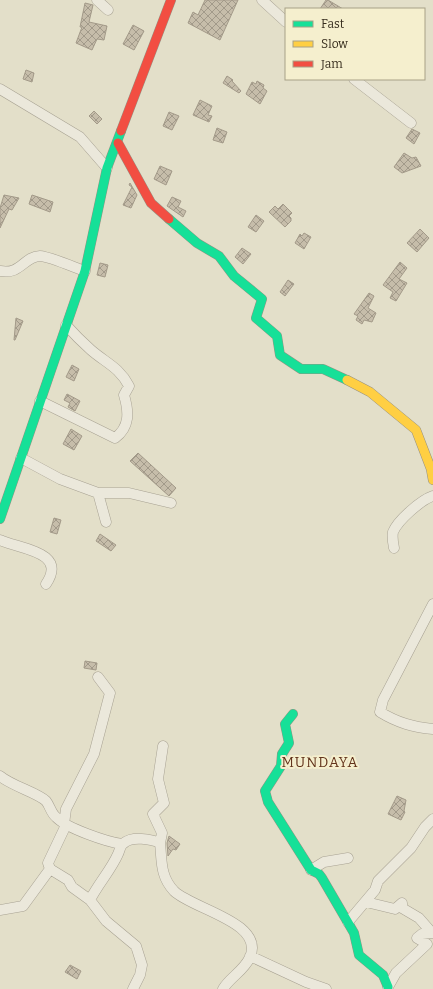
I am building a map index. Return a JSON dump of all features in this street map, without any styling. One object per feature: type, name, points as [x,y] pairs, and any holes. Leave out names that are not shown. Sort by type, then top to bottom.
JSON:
[{"type":"street","points":[[97,0],[108,10]]},
{"type":"street","points":[[0,519],[85,272],[107,168],[118,143],[171,0]]},
{"type":"street","points":[[262,0],[285,21]]},
{"type":"street","points":[[355,80],[410,123]]},
{"type":"street","points":[[0,89],[80,137],[107,168]]},
{"type":"street","points":[[118,143],[151,203],[197,243],[219,256],[234,276],[262,299],[256,318],[277,336],[280,355],[301,369],[323,369],[370,392],[416,430],[431,469],[433,480]]},
{"type":"street","points":[[0,271],[7,272],[18,269],[28,260],[40,256],[85,272]]},
{"type":"street","points":[[40,401],[115,438],[121,434],[127,424],[127,405],[124,395],[129,386],[118,370],[92,350],[66,325]]},
{"type":"street","points":[[21,458],[60,479],[98,493],[129,493],[171,503]]},
{"type":"street","points":[[98,493],[106,522]]},
{"type":"street","points":[[394,548],[393,533],[398,525],[415,506],[433,496]]},
{"type":"street","points":[[0,540],[45,556],[52,565],[52,576],[46,584]]},
{"type":"street","points":[[433,604],[383,700],[380,712],[394,720],[412,727],[433,729]]},
{"type":"street","points":[[98,677],[110,693],[94,754],[66,809],[65,824],[48,863],[50,869],[68,880],[76,890],[90,900],[106,921],[136,946],[142,965],[140,975],[134,989]]},
{"type":"street","points":[[293,714],[285,724],[289,743],[282,754],[282,766],[265,790],[272,810],[311,870],[319,874],[322,878],[348,922],[356,940],[359,955],[383,975],[388,988]]},
{"type":"street","points":[[163,746],[158,779],[164,803],[153,814],[162,834],[160,843],[161,867],[168,882],[175,891],[188,901],[241,928],[252,942],[250,956],[241,971],[223,989]]},
{"type":"street","points":[[0,776],[8,783],[46,801],[56,818],[65,824],[122,844]]},
{"type":"street","points":[[348,922],[375,890],[378,881],[411,848],[425,827],[433,819]]},
{"type":"street","points":[[90,900],[99,882],[115,861],[122,844],[128,840],[140,839],[154,840],[160,843]]},
{"type":"street","points":[[311,870],[324,862],[348,858]]},
{"type":"street","points":[[0,910],[23,906],[50,869]]},
{"type":"street","points":[[366,902],[395,909],[402,903],[402,908],[419,918],[432,934],[422,934],[417,938],[427,944],[396,973],[388,988]]},
{"type":"street","points":[[250,956],[306,982],[326,989]]},
{"type":"building","points":[[205,0],[238,0],[220,40],[188,23],[193,12],[198,15]]},
{"type":"building","points":[[326,0],[328,0],[341,8],[321,8]]},
{"type":"building","points":[[85,3],[93,5],[89,22],[107,26],[104,40],[97,39],[92,50],[76,43],[82,27],[80,27]]},
{"type":"building","points":[[133,25],[144,31],[134,50],[123,44]]},
{"type":"building","points":[[26,70],[34,73],[32,82],[23,79]]},
{"type":"building","points":[[227,76],[233,80],[232,81],[241,91],[239,93],[223,83]]},
{"type":"building","points":[[257,81],[264,85],[263,88],[267,91],[260,104],[246,94],[252,82],[256,84]]},
{"type":"building","points":[[200,100],[212,106],[208,115],[212,116],[209,122],[193,115]]},
{"type":"building","points":[[94,111],[102,119],[97,124],[89,116]]},
{"type":"building","points":[[169,112],[179,116],[172,130],[163,126]]},
{"type":"building","points":[[217,128],[227,132],[223,143],[213,140]]},
{"type":"building","points":[[412,129],[420,133],[414,144],[406,138]]},
{"type":"building","points":[[404,153],[412,158],[416,157],[421,166],[402,173],[394,167]]},
{"type":"building","points":[[160,166],[172,171],[166,185],[154,179]]},
{"type":"building","points":[[130,183],[137,195],[131,208],[123,205],[132,187],[129,185]]},
{"type":"building","points":[[4,195],[19,198],[12,210],[9,209],[0,228],[0,208]]},
{"type":"building","points":[[32,195],[53,202],[50,212],[29,204]]},
{"type":"building","points":[[172,197],[181,201],[178,207],[186,211],[183,217],[167,206]]},
{"type":"building","points":[[283,204],[292,213],[289,216],[291,221],[285,227],[269,212],[275,206],[278,209]]},
{"type":"building","points":[[256,215],[264,221],[256,232],[248,227]]},
{"type":"building","points":[[420,229],[429,238],[417,252],[407,243]]},
{"type":"building","points":[[304,233],[311,237],[304,249],[295,243],[300,234],[302,236]]},
{"type":"building","points":[[242,248],[251,254],[243,264],[235,257]]},
{"type":"building","points":[[400,262],[407,268],[399,279],[407,283],[396,301],[390,298],[393,292],[383,285]]},
{"type":"building","points":[[100,263],[108,265],[105,277],[97,275]]},
{"type":"building","points":[[288,280],[294,284],[285,296],[280,292]]},
{"type":"building","points":[[369,293],[374,296],[368,308],[376,313],[372,322],[364,320],[362,324],[356,320],[358,316],[354,314]]},
{"type":"building","points":[[16,318],[23,321],[14,340]]},
{"type":"building","points":[[72,365],[79,369],[74,381],[66,377]]},
{"type":"building","points":[[67,394],[80,401],[75,411],[68,407],[70,403],[64,400]]},
{"type":"building","points":[[71,429],[82,436],[74,450],[63,444]]},
{"type":"building","points":[[138,453],[176,488],[169,496],[130,461]]},
{"type":"building","points":[[54,518],[61,520],[57,534],[50,532]]},
{"type":"building","points":[[100,534],[116,545],[111,551],[96,541]]},
{"type":"building","points":[[85,661],[97,663],[96,670],[84,668]]},
{"type":"building","points":[[397,796],[406,800],[405,812],[401,820],[388,814]]},
{"type":"building","points":[[169,836],[180,844],[176,850],[173,849],[168,856],[167,843]]},
{"type":"building","points":[[70,965],[81,971],[77,979],[65,972]]},
{"type":"traffic: fast","points":[[0,519],[85,271],[107,168],[121,131]]},
{"type":"traffic: fast","points":[[169,219],[197,243],[219,256],[234,276],[262,299],[256,318],[277,336],[280,355],[301,369],[323,369],[347,380]]},
{"type":"traffic: fast","points":[[293,714],[285,724],[289,743],[282,754],[281,766],[265,791],[268,802],[311,870],[319,874],[322,878],[354,933],[359,955],[383,975],[388,987]]},
{"type":"traffic: slow","points":[[347,380],[370,392],[416,430],[431,469],[433,480]]},
{"type":"traffic: jam","points":[[121,131],[171,0]]},
{"type":"traffic: jam","points":[[118,143],[151,203],[169,219]]},
{"type":"district","name":"MUNDAYA","points":[[320,762]]}]
